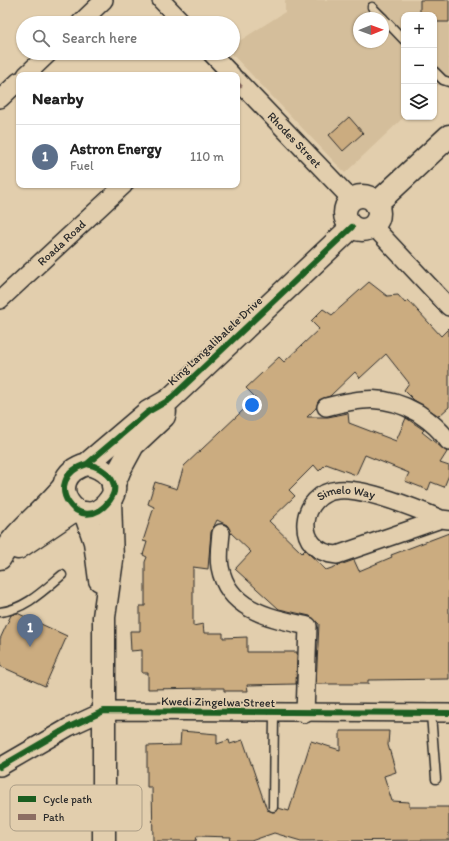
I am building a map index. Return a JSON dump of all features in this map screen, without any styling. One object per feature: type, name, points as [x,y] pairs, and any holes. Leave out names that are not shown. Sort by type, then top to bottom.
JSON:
[{"type":"street","points":[[87,16],[104,0]]},
{"type":"street","points":[[161,0],[176,16]]},
{"type":"street","points":[[29,72],[42,60]]},
{"type":"street","points":[[218,60],[229,72]]},
{"type":"street","name":"Rhodes Street","points":[[240,83],[351,199]]},
{"type":"street","points":[[0,99],[16,84]]},
{"type":"street","points":[[376,204],[449,136]]},
{"type":"street","name":"Roada Road","points":[[0,300],[121,188]]},
{"type":"street","points":[[363,226],[379,216],[376,204],[372,199],[365,196],[358,196],[351,199],[346,206],[344,213],[347,221],[363,226],[449,307]]},
{"type":"street","name":"King Langalibalele Drive","points":[[87,464],[148,412],[169,400],[363,226]]},
{"type":"street","points":[[326,407],[364,399],[379,399],[404,405],[426,418],[443,433],[449,442]]},
{"type":"street","name":"King Langalibalele Drive","points":[[104,617],[112,560],[112,493],[120,469],[134,445],[164,416],[169,400]]},
{"type":"street","points":[[0,558],[8,544],[64,486],[68,476],[75,468],[87,464],[95,465],[110,476],[112,493],[103,508],[95,512],[79,512],[0,561]]},
{"type":"street","points":[[64,486],[67,503],[79,512]]},
{"type":"street","name":"Simelo Way","points":[[338,490],[355,491],[393,501],[445,520],[337,555],[329,554],[313,546],[308,539],[305,520],[316,502],[325,493],[338,490]]},
{"type":"street","name":"King Langalibalele Drive","points":[[79,512],[95,542],[104,617],[104,785]]},
{"type":"street","points":[[221,533],[220,553],[222,575],[237,598],[249,609],[262,615],[308,626],[305,714]]},
{"type":"street","name":"Kwedi Zingelwa Street","points":[[0,767],[68,727],[104,712],[305,714],[449,713]]},
{"type":"lane","points":[[372,7],[377,12]]},
{"type":"lane","points":[[389,24],[401,37]]},
{"type":"lane","points":[[437,74],[443,80],[449,82]]},
{"type":"lane","points":[[0,612],[8,611],[30,602],[62,575]]},
{"type":"lane","points":[[274,713],[274,807]]},
{"type":"lane","points":[[432,714],[436,779]]},
{"type":"shaded area","points":[[285,0],[449,0],[449,75],[437,86],[437,12],[401,12],[401,120],[345,173],[238,60],[240,60],[240,41],[285,12]]},
{"type":"building","points":[[420,0],[449,0],[449,22],[437,22],[437,12],[420,12]]},
{"type":"building","points":[[349,117],[363,133],[343,151],[329,135]]},
{"type":"building","points":[[369,282],[387,296],[398,295],[405,303],[408,300],[441,336],[449,328],[449,407],[439,416],[414,400],[404,390],[409,383],[386,354],[360,378],[355,372],[330,396],[319,400],[316,408],[307,417],[328,417],[348,413],[349,423],[396,441],[406,418],[424,430],[422,432],[447,452],[440,463],[449,466],[449,475],[444,487],[431,482],[428,490],[405,481],[409,473],[365,455],[356,475],[326,464],[319,471],[314,465],[289,490],[295,496],[269,521],[302,553],[305,550],[326,570],[354,560],[359,571],[392,557],[391,555],[449,533],[449,679],[368,680],[368,684],[316,684],[319,624],[310,616],[279,609],[235,569],[251,552],[231,533],[227,525],[217,520],[211,532],[208,569],[193,567],[193,626],[203,624],[204,633],[223,633],[223,638],[247,637],[247,652],[297,652],[296,684],[247,685],[248,691],[224,691],[224,688],[148,689],[148,673],[142,673],[142,650],[131,651],[130,631],[140,631],[140,606],[145,606],[145,562],[147,557],[143,555],[147,542],[143,541],[154,507],[148,504],[155,482],[177,489],[184,466],[256,398],[246,388],[279,357],[284,362],[319,329],[311,321],[323,309],[332,315]]},
{"type":"building","points":[[17,613],[67,636],[45,686],[0,666],[0,639],[11,615]]},
{"type":"building","points":[[181,731],[217,734],[217,744],[229,740],[230,744],[243,740],[267,810],[273,812],[278,808],[289,811],[311,741],[340,750],[340,731],[389,731],[388,745],[396,772],[384,776],[392,801],[409,802],[409,807],[449,807],[449,840],[301,841],[274,833],[251,841],[230,841],[231,837],[197,836],[196,841],[153,841],[152,787],[147,787],[147,746],[180,745]]},
{"type":"cycle path","points":[[87,464],[99,468],[105,472],[113,481],[114,487],[110,500],[98,511],[87,514],[76,510],[68,503],[64,492],[65,481],[72,471],[87,464],[148,412],[169,400],[352,227]]},
{"type":"cycle path","points":[[0,767],[69,727],[104,711],[449,713]]},
{"type":"place","name":"Astron Energy","points":[[30,647]]}]
